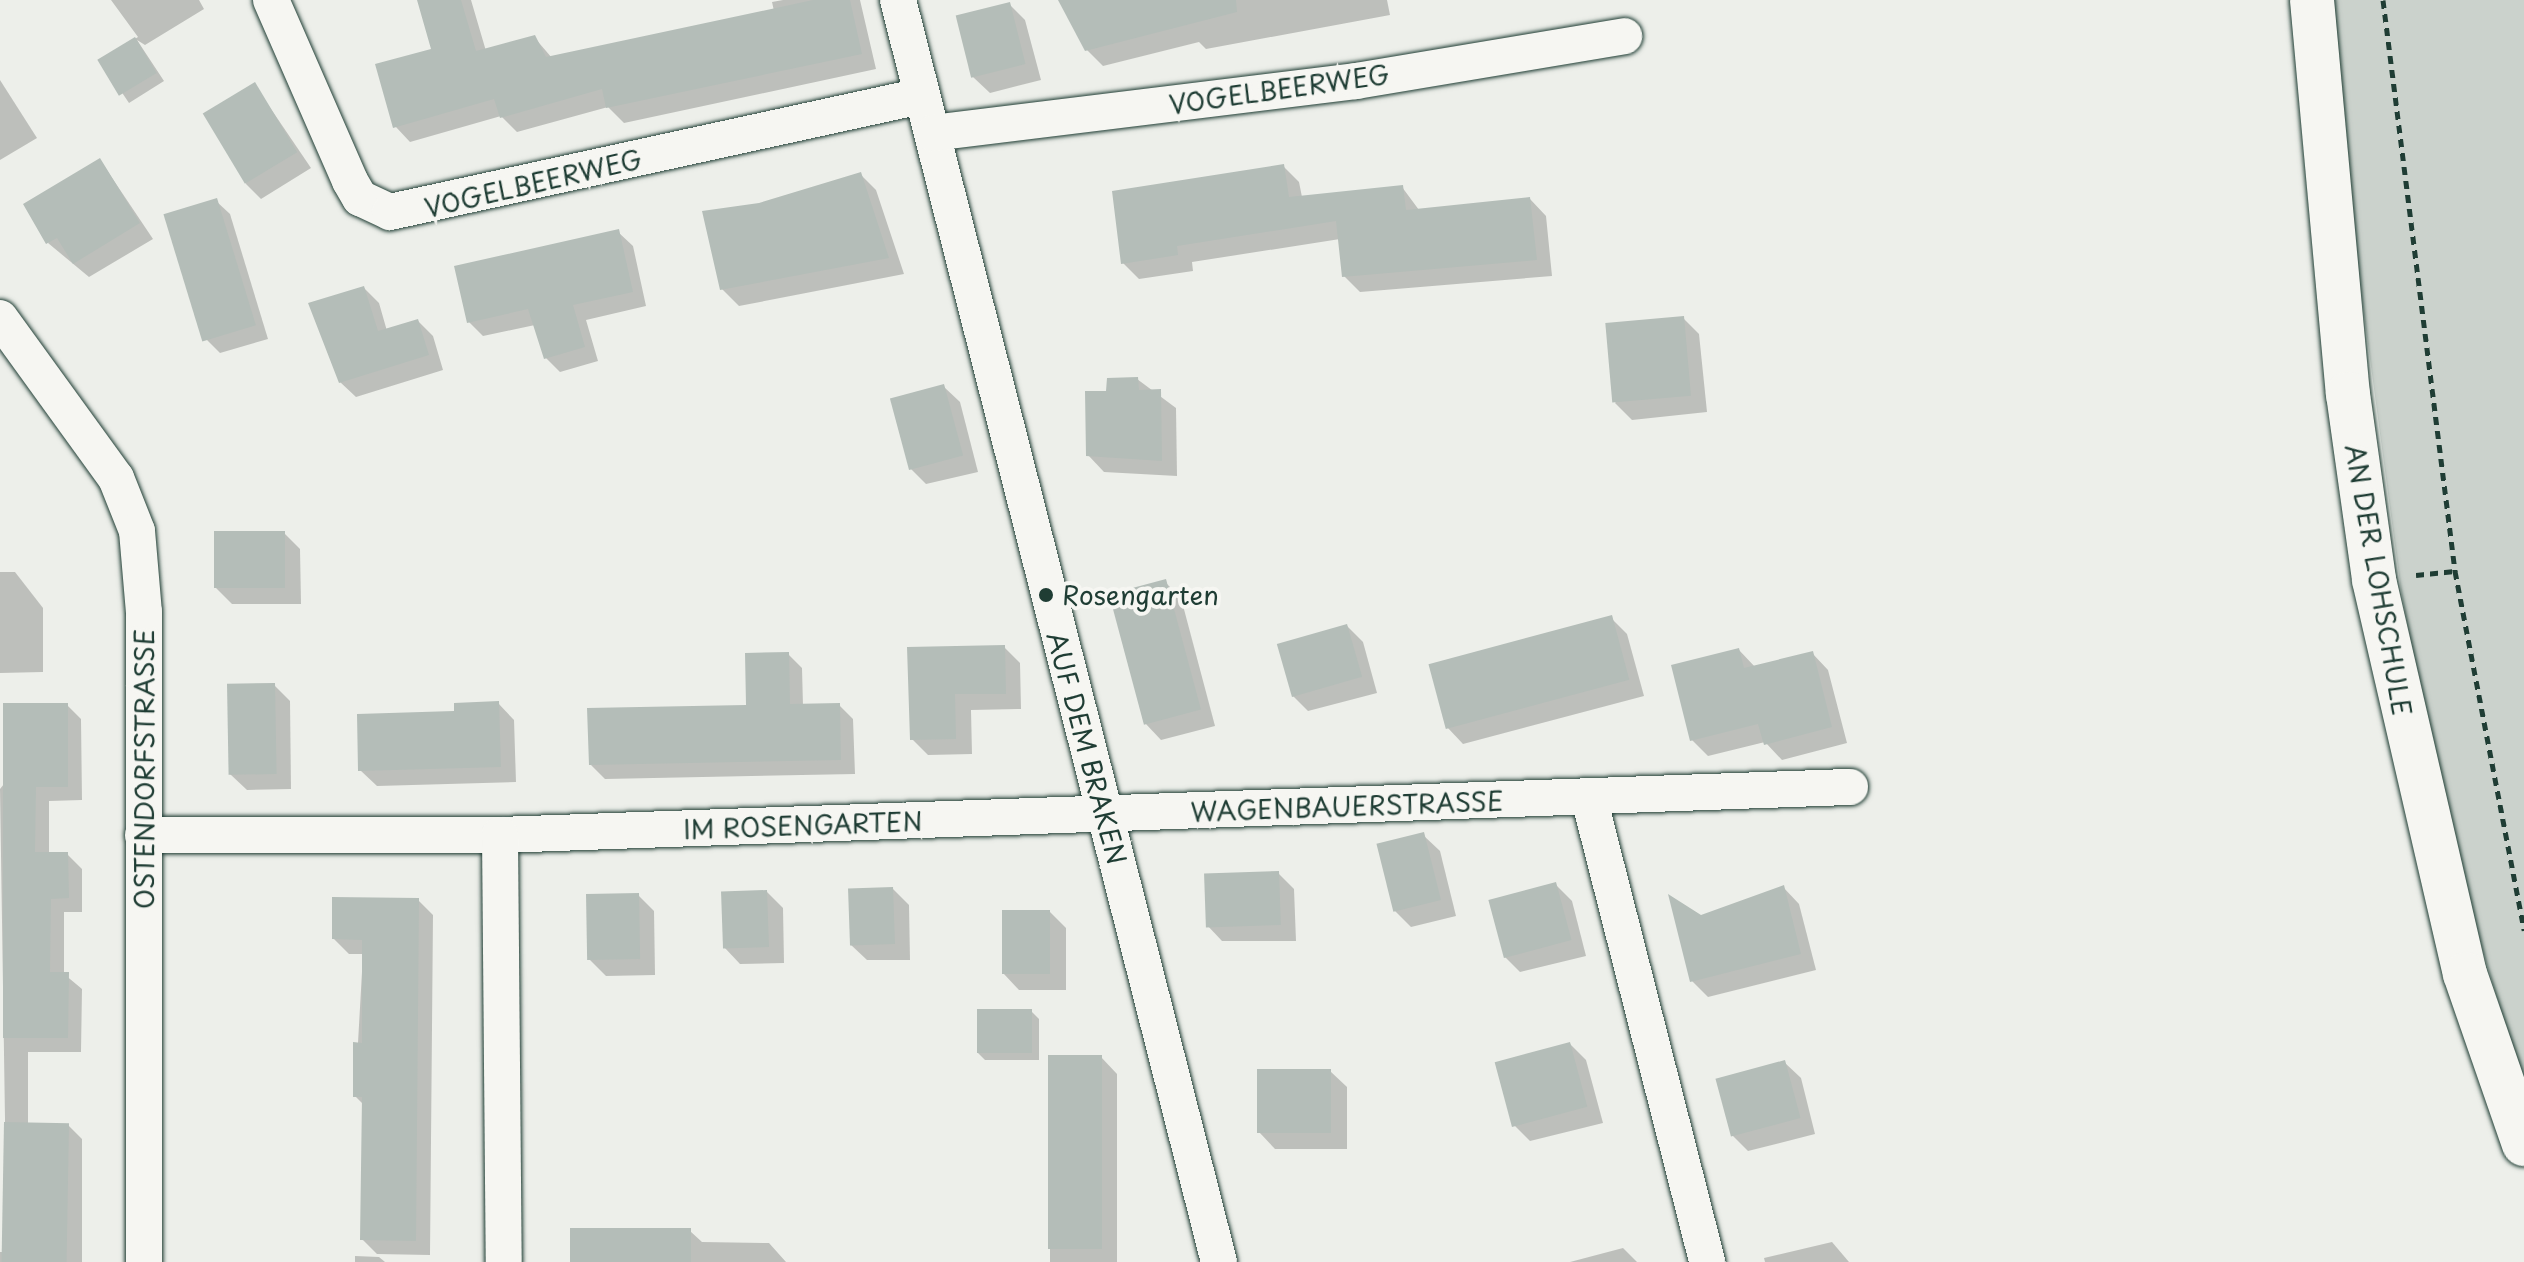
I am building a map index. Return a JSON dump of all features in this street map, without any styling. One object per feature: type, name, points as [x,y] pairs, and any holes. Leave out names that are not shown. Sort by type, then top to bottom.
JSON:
[{"type":"street","name":"VOGELBEERWEG","points":[[271,0],[350,181],[360,198],[390,212],[921,96]]},
{"type":"street","name":"AUF DEM BRAKEN","points":[[898,0],[1219,1262]]},
{"type":"street","name":"AN DER LOHSCHULE","points":[[2312,0],[2348,394],[2374,580],[2461,960],[2524,1144]]},
{"type":"street","name":"VOGELBEERWEG","points":[[933,133],[1356,81],[1624,36]]},
{"type":"street","name":"OSTENDORFSTRASSE","points":[[0,318],[116,478],[137,531],[143,835],[144,1262]]},
{"type":"street","name":"WAGENBAUERSTRASSE","points":[[1106,814],[1850,787]]},
{"type":"street","points":[[1589,798],[1707,1262]]},
{"type":"street","name":"IM ROSENGARTEN","points":[[143,835],[500,835],[1106,814]]},
{"type":"street","points":[[500,835],[504,1262]]},
{"type":"path","points":[[2383,0],[2455,571],[2524,930]]},
{"type":"shaded area","points":[[2332,0],[2524,0],[2524,1087],[2445,825],[2401,590],[2351,217]]},
{"type":"building","points":[[417,0],[461,0],[476,51],[535,35],[546,57],[813,0],[850,0],[862,54],[606,108],[602,89],[500,118],[494,99],[393,128],[375,64],[431,49]]},
{"type":"building","points":[[1058,0],[1236,0],[1237,12],[1085,51]]},
{"type":"building","points":[[1010,2],[1025,64],[971,78],[956,16]]},
{"type":"building","points":[[135,37],[157,73],[119,96],[97,60]]},
{"type":"building","points":[[255,82],[297,152],[245,184],[203,113]]},
{"type":"building","points":[[100,158],[140,223],[73,264],[57,238],[46,244],[23,204]]},
{"type":"building","points":[[1284,164],[1289,197],[1403,185],[1406,210],[1530,197],[1537,260],[1342,277],[1336,221],[1177,246],[1178,255],[1121,264],[1112,191]]},
{"type":"building","points":[[861,172],[889,258],[720,290],[702,211],[759,203]]},
{"type":"building","points":[[217,198],[256,325],[202,342],[163,214]]},
{"type":"building","points":[[619,229],[633,292],[573,305],[585,347],[544,359],[528,309],[467,323],[454,266]]},
{"type":"building","points":[[364,286],[378,331],[418,319],[429,355],[339,383],[308,303]]},
{"type":"building","points":[[1684,316],[1691,396],[1612,403],[1605,323]]},
{"type":"building","points":[[1138,377],[1139,390],[1161,389],[1162,461],[1086,456],[1085,391],[1106,391],[1107,378]]},
{"type":"building","points":[[944,384],[963,455],[909,470],[890,398]]},
{"type":"building","points":[[214,531],[285,531],[285,588],[214,588]]},
{"type":"building","points":[[1166,579],[1201,709],[1144,725],[1109,594]]},
{"type":"building","points":[[1612,615],[1629,680],[1446,729],[1428,664]]},
{"type":"building","points":[[1347,624],[1362,677],[1292,697],[1277,644]]},
{"type":"building","points":[[1005,645],[1006,694],[955,694],[956,739],[910,740],[907,647]]},
{"type":"building","points":[[1739,648],[1744,668],[1813,651],[1832,727],[1764,745],[1758,724],[1690,741],[1671,665]]},
{"type":"building","points":[[789,652],[790,704],[840,703],[841,760],[589,765],[587,708],[746,705],[745,653]]},
{"type":"building","points":[[275,683],[277,774],[229,775],[227,684]]},
{"type":"building","points":[[499,701],[501,767],[358,771],[357,714],[454,711],[454,703]]},
{"type":"building","points":[[3,703],[68,703],[68,787],[36,787],[35,852],[68,852],[69,898],[51,899],[50,972],[69,972],[68,1038],[3,1038]]},
{"type":"building","points":[[1424,832],[1441,900],[1393,912],[1376,844]]},
{"type":"building","points":[[1279,871],[1281,925],[1206,928],[1204,874]]},
{"type":"building","points":[[1556,882],[1572,940],[1504,958],[1488,900]]},
{"type":"building","points":[[1784,885],[1801,954],[1690,982],[1668,894],[1701,915]]},
{"type":"building","points":[[893,887],[895,944],[850,946],[848,889]]},
{"type":"building","points":[[767,890],[769,947],[723,949],[721,892]]},
{"type":"building","points":[[639,893],[640,959],[587,960],[586,894]]},
{"type":"building","points":[[332,897],[419,898],[416,1241],[360,1240],[362,1097],[353,1097],[353,1042],[362,1043],[362,940],[332,939]]},
{"type":"building","points":[[1002,910],[1050,910],[1050,974],[1002,974]]},
{"type":"building","points":[[977,1009],[1032,1009],[1032,1053],[977,1053]]},
{"type":"building","points":[[1570,1042],[1587,1107],[1512,1127],[1495,1062]]},
{"type":"building","points":[[1048,1055],[1102,1055],[1102,1249],[1048,1249]]},
{"type":"building","points":[[1785,1060],[1801,1118],[1731,1137],[1715,1079]]},
{"type":"building","points":[[1257,1069],[1331,1069],[1331,1133],[1257,1133]]},
{"type":"building","points":[[4,1122],[69,1123],[67,1262],[2,1262]]},
{"type":"building","points":[[570,1228],[691,1228],[691,1262],[570,1262]]},
{"type":"place","name":"Rosengarten","points":[[1046,595]]}]
